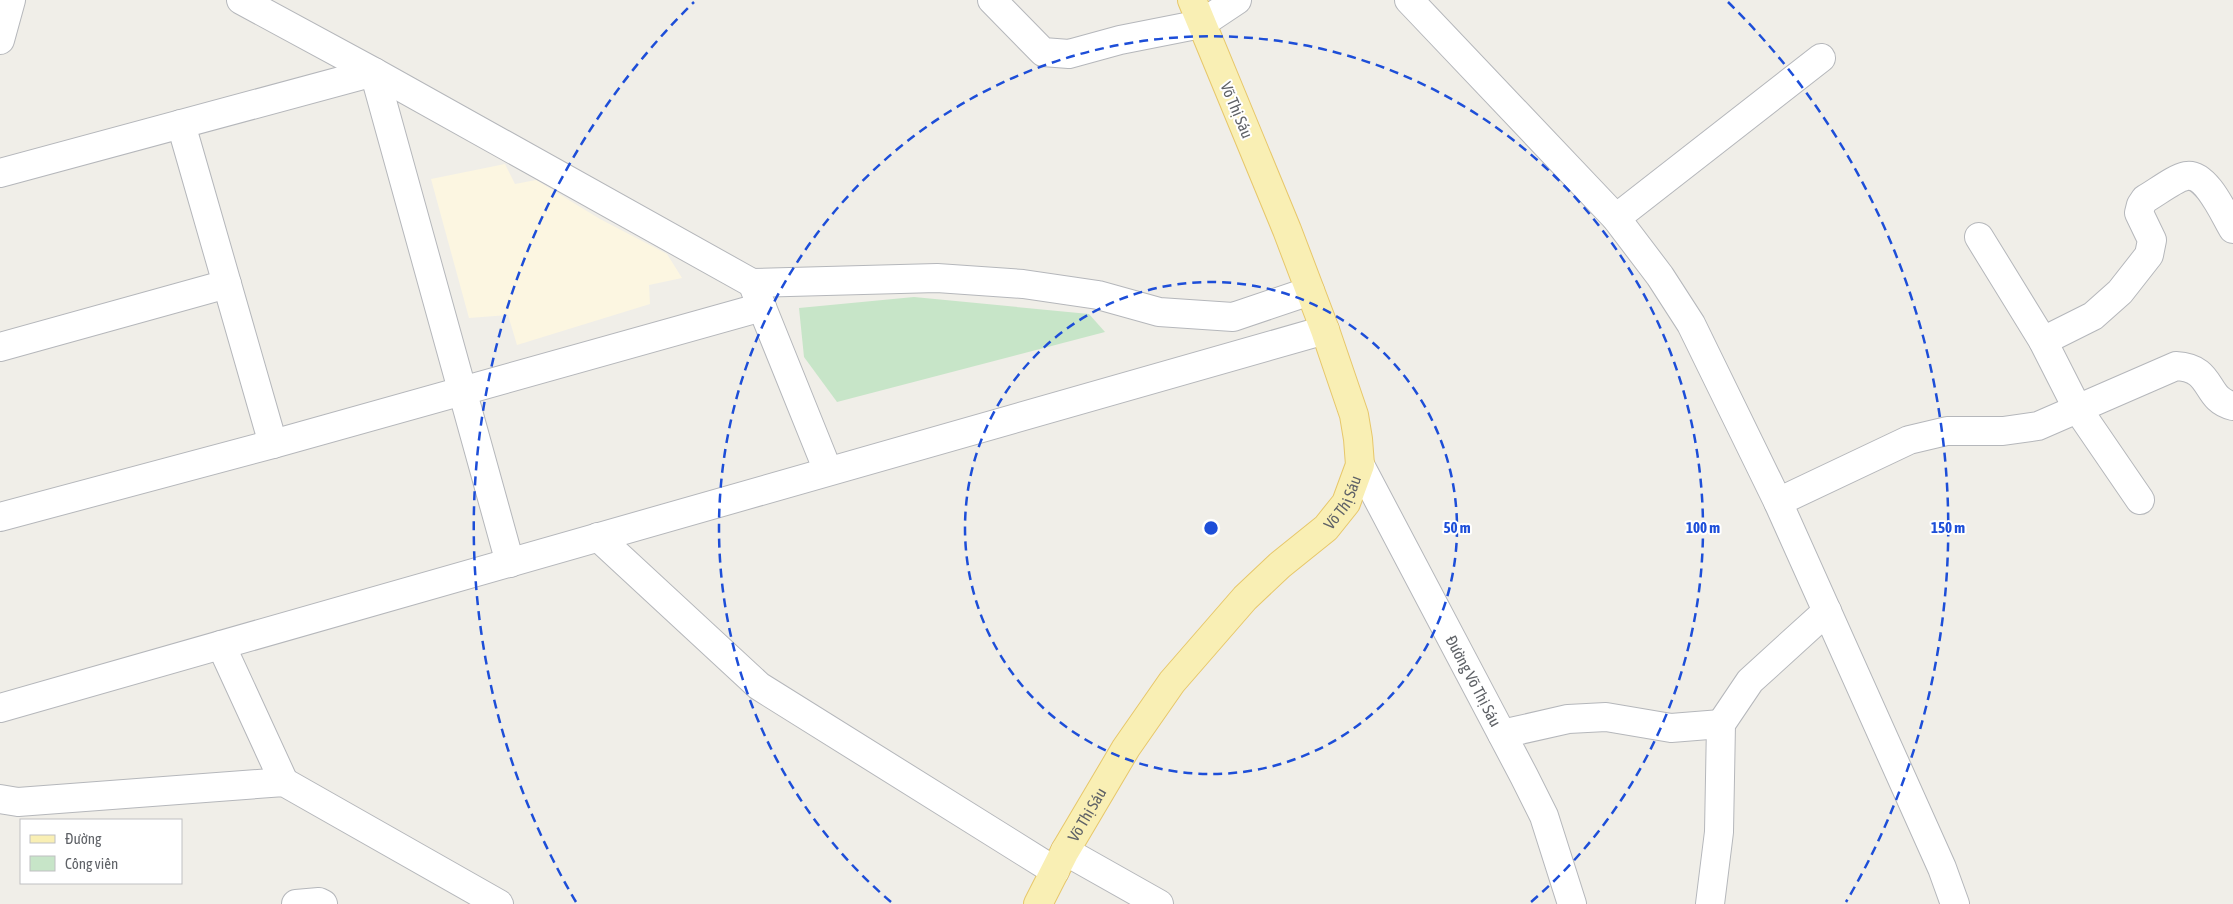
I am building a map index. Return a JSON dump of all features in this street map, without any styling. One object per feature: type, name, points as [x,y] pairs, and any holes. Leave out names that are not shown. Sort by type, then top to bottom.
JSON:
[{"type":"main road","name":"Võ Thị Sáu","points":[[1038,904],[1060,861],[1126,748],[1172,682],[1244,598],[1280,565],[1326,528],[1346,503],[1360,465],[1354,415],[1325,330],[1197,12]]},
{"type":"street","points":[[0,40],[11,0]]},
{"type":"street","points":[[241,0],[374,72],[757,295],[828,471]]},
{"type":"street","points":[[992,0],[1042,52],[1069,54],[1120,40],[1197,12],[1237,0]]},
{"type":"street","points":[[1409,0],[1616,218],[1660,276],[1691,324],[1778,502],[1942,868],[1955,904]]},
{"type":"street","points":[[1616,218],[1821,58]]},
{"type":"street","points":[[0,173],[374,72]]},
{"type":"street","points":[[374,72],[510,563]]},
{"type":"street","points":[[181,124],[273,444]]},
{"type":"street","points":[[2043,341],[2094,316],[2120,292],[2149,255],[2152,240],[2139,213],[2141,205],[2153,195],[2185,176],[2195,176],[2205,182],[2233,229]]},
{"type":"street","points":[[1978,237],[2043,341],[2077,408],[2140,500]]},
{"type":"street","points":[[0,517],[462,391],[757,295],[937,278],[1004,283],[1098,295],[1159,312],[1233,317],[1310,291]]},
{"type":"street","points":[[0,347],[227,284]]},
{"type":"street","points":[[0,708],[1325,330]]},
{"type":"street","points":[[1778,502],[1909,440],[1946,431],[2003,430],[2038,426],[2176,366],[2190,367],[2200,372],[2220,401],[2233,406]]},
{"type":"street","name":"Đường Võ Thị Sáu","points":[[1360,465],[1544,816],[1572,904]]},
{"type":"street","points":[[598,537],[759,686],[1060,861],[1159,904]]},
{"type":"street","points":[[1710,904],[1719,832],[1721,724],[1750,681],[1827,611]]},
{"type":"street","points":[[221,645],[284,782]]},
{"type":"street","points":[[1502,734],[1568,720],[1606,717],[1672,728],[1721,724]]},
{"type":"street","points":[[0,799],[18,802],[284,782],[499,904]]},
{"type":"street","points":[[296,904],[318,902],[323,904]]},
{"type":"shaded area","points":[[505,164],[515,184],[536,180],[600,219],[667,254],[682,278],[649,285],[650,304],[517,345],[508,315],[469,318],[431,179]]},
{"type":"green space","points":[[914,297],[1089,314],[1105,332],[837,402],[804,357],[799,308]]}]
